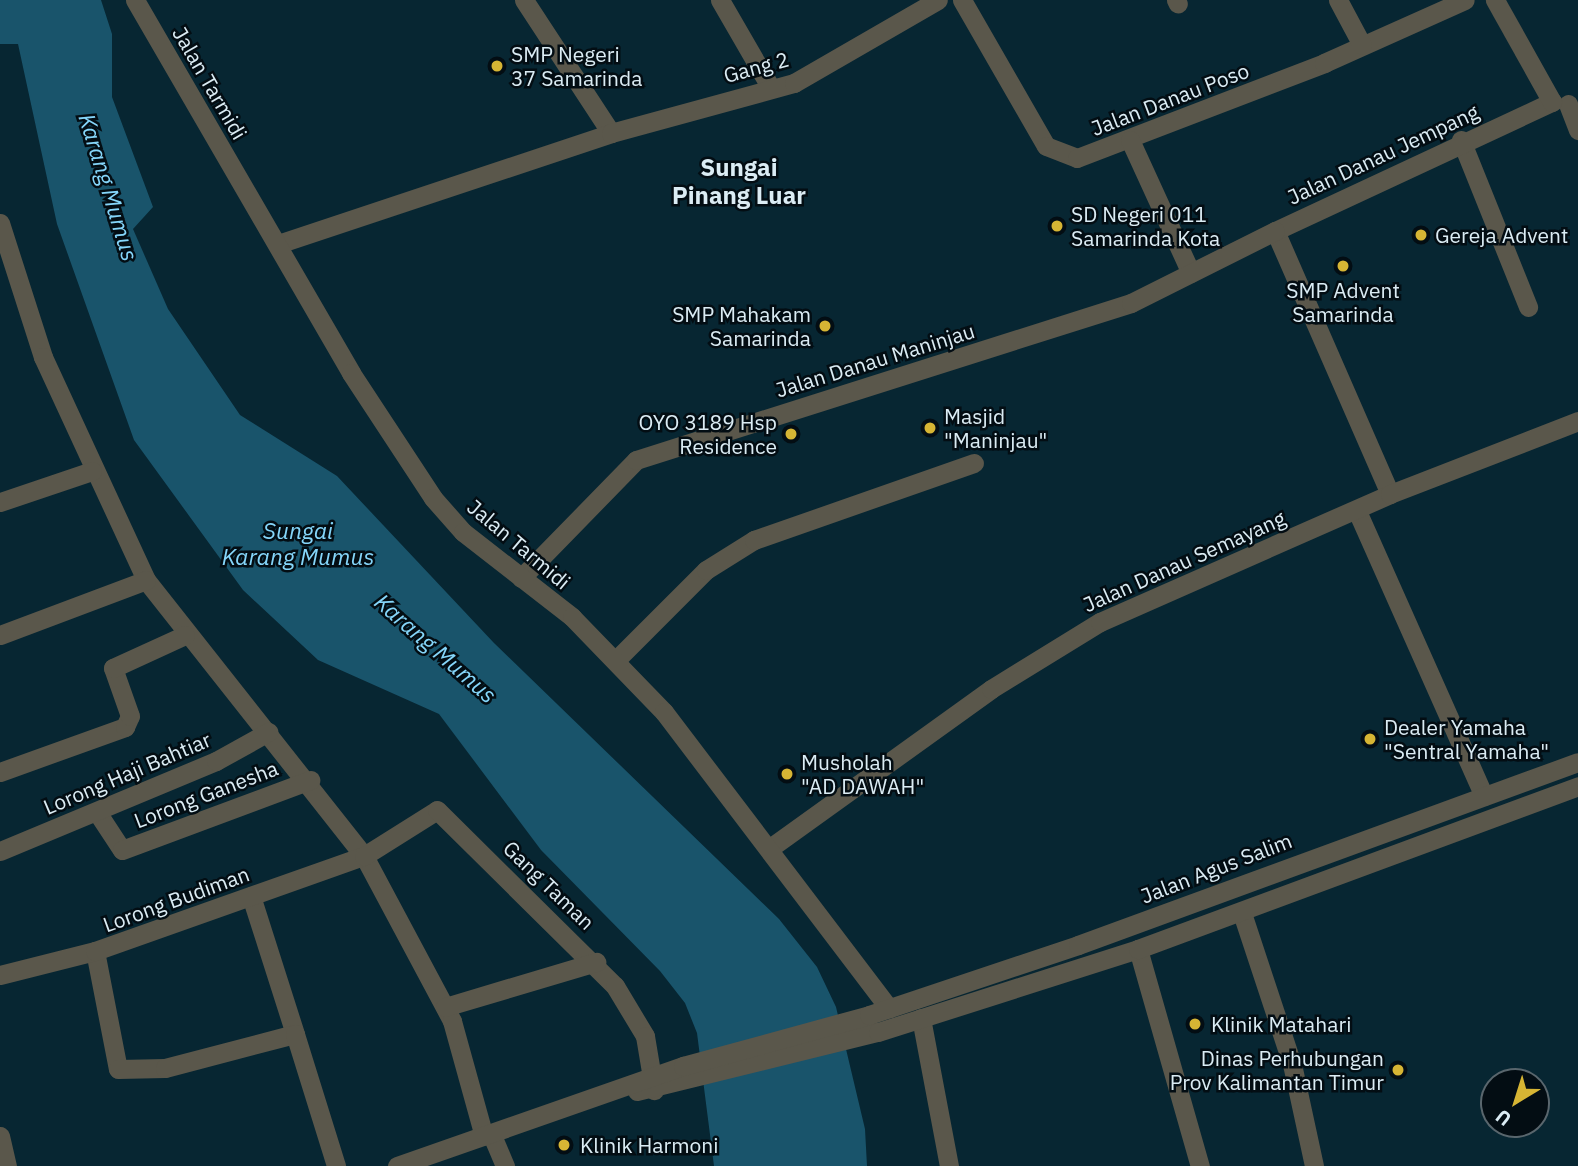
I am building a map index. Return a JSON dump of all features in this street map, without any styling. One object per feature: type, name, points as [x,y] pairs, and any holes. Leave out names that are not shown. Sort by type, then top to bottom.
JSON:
[{"type":"street","name":"Jalan Tarmidi","points":[[135,0],[278,244],[433,498],[521,578],[617,659],[770,848],[889,1008]]},
{"type":"street","points":[[524,0],[611,133]]},
{"type":"street","points":[[720,0],[769,85]]},
{"type":"street","name":"Gang 2","points":[[278,244],[611,133],[769,85],[794,83],[835,63],[938,0]]},
{"type":"street","name":"Jalan Danau Poso","points":[[962,0],[1054,152],[1077,158],[1130,140],[1362,46],[1465,0]]},
{"type":"street","points":[[1338,0],[1362,46]]},
{"type":"street","points":[[1495,0],[1566,103],[1578,130]]},
{"type":"street","name":"Jalan Danau Jempang","points":[[1390,494],[1275,231],[1461,140],[1566,103]]},
{"type":"street","points":[[1130,140],[1191,273]]},
{"type":"street","points":[[1461,140],[1528,307]]},
{"type":"street","points":[[0,223],[43,357],[92,471],[146,580],[185,635],[310,780],[364,856],[445,1007],[487,1135],[505,1166]]},
{"type":"street","name":"Jalan Danau Maninjau","points":[[521,578],[636,460],[1118,307],[1275,231]]},
{"type":"street","name":"Jalan Danau Semayang","points":[[770,848],[990,689],[1100,622],[1357,511],[1390,494],[1578,421]]},
{"type":"street","points":[[617,659],[706,570],[754,540],[974,463]]},
{"type":"street","points":[[0,502],[92,471]]},
{"type":"street","points":[[1357,511],[1484,796]]},
{"type":"street","points":[[0,635],[146,580]]},
{"type":"street","points":[[0,772],[125,727],[130,716],[113,667],[185,635]]},
{"type":"street","name":"Lorong Haji Bahtiar","points":[[0,851],[96,812],[268,732]]},
{"type":"street","name":"Jalan Agus Salim","points":[[873,1023],[889,1008],[1003,970],[1578,761]]},
{"type":"street","name":"Lorong Ganesha","points":[[96,812],[122,850],[310,780]]},
{"type":"street","points":[[397,1166],[615,1092],[873,1023],[921,1018],[1138,949],[1242,913],[1578,786]]},
{"type":"street","name":"Gang Taman","points":[[364,856],[437,810],[596,962],[645,1036],[652,1084]]},
{"type":"street","name":"Lorong Budiman","points":[[0,975],[95,951],[364,856]]},
{"type":"street","points":[[1233,886],[1292,1064],[1314,1166]]},
{"type":"street","points":[[251,896],[335,1166]]},
{"type":"street","points":[[1138,949],[1200,1166]]},
{"type":"street","points":[[95,951],[110,1050],[121,1072],[165,1068],[295,1034]]},
{"type":"street","points":[[445,1007],[596,962]]},
{"type":"street","points":[[1003,970],[1010,989]]},
{"type":"street","points":[[921,1018],[948,1166]]},
{"type":"street","points":[[0,1136],[7,1166]]},
{"type":"street","points":[[438,1166],[449,1148]]},
{"type":"water","name":"Sungai Karang Mumus","points":[[0,0],[101,0],[112,34],[112,97],[153,207],[133,229],[168,309],[240,415],[337,476],[494,643],[779,919],[817,967],[836,1007],[865,1129],[867,1166],[714,1166],[697,1033],[685,1003],[660,971],[541,850],[439,714],[318,660],[243,590],[134,440],[57,224],[18,44],[0,44]]},
{"type":"place","name":"SMP Negeri 37 Samarinda","points":[[497,66]]},
{"type":"place","name":"SD Negeri 011 Samarinda Kota","points":[[1057,226]]},
{"type":"place","name":"Gereja Advent","points":[[1421,235]]},
{"type":"place","name":"SMP Advent Samarinda","points":[[1343,266]]},
{"type":"place","name":"SMP Mahakam Samarinda","points":[[825,326]]},
{"type":"place","name":"Masjid \"Maninjau\"","points":[[930,428]]},
{"type":"place","name":"OYO 3189 Hsp Residence","points":[[791,434]]},
{"type":"place","name":"Dealer Yamaha \"Sentral Yamaha\"","points":[[1370,739]]},
{"type":"place","name":"Musholah \"AD DAWAH\"","points":[[787,774]]},
{"type":"place","name":"Klinik Matahari","points":[[1195,1024]]},
{"type":"place","name":"Dinas Perhubungan Prov Kalimantan Timur","points":[[1398,1070]]},
{"type":"place","name":"Klinik Harmoni","points":[[564,1145]]},
{"type":"district","name":"Sungai Pinang Luar","points":[[739,182]]},
{"type":"water label","name":"Karang Mumus","points":[[109,187]]},
{"type":"water label","name":"Karang Mumus","points":[[436,648]]}]
